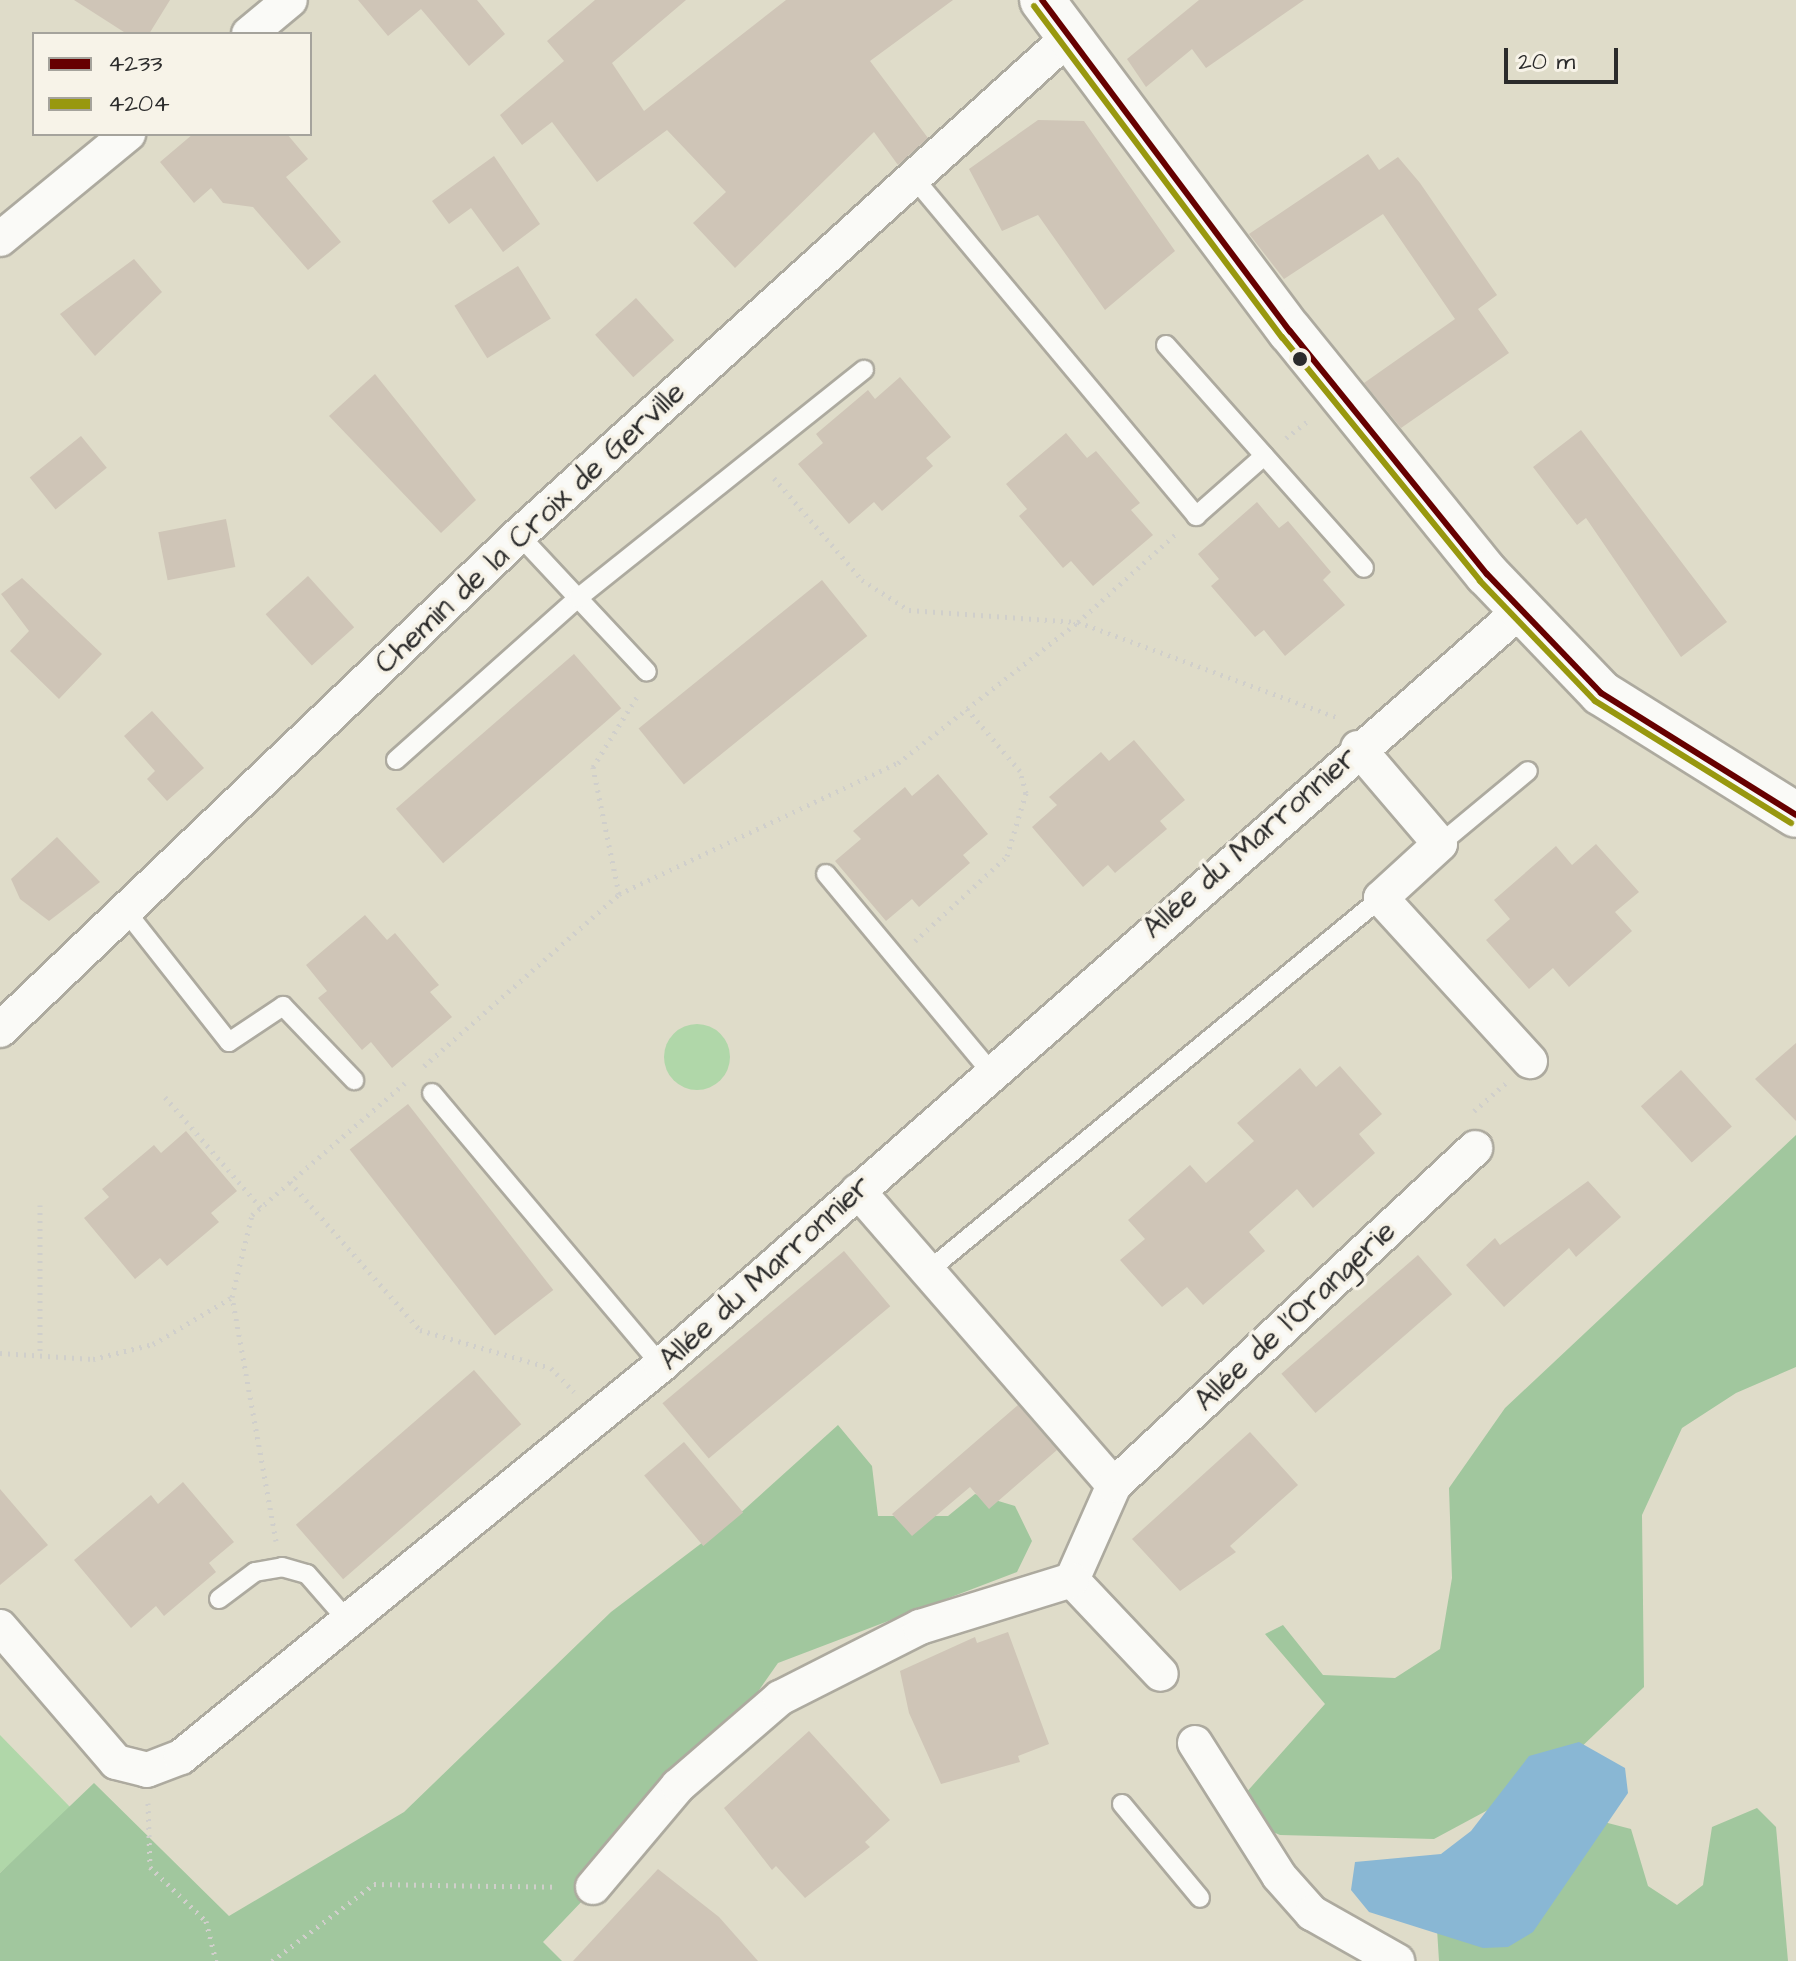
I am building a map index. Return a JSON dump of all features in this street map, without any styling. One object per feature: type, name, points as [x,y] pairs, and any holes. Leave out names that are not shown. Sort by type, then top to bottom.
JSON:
[{"type":"main road","points":[[1058,12],[1341,394],[1521,610],[1601,693],[1796,815]]},
{"type":"street","points":[[251,32],[290,0]]},
{"type":"street","name":"Chemin de la Croix de Gerville","points":[[0,1030],[519,535],[913,177],[1058,12]]},
{"type":"street","points":[[0,239],[126,136]]},
{"type":"street","name":"Allée du Marronnier","points":[[147,1770],[181,1757],[661,1365],[1368,740],[1521,610]]},
{"type":"street","points":[[1368,740],[1440,844],[1381,898],[1530,1061]]},
{"type":"street","name":"Allée de l'Orangerie","points":[[1114,1485],[1475,1148]]},
{"type":"street","points":[[593,1887],[678,1786],[780,1698],[920,1627],[1072,1580],[1114,1485],[858,1191]]},
{"type":"street","points":[[1072,1580],[1161,1674]]},
{"type":"street","points":[[0,1627],[116,1762],[147,1770]]},
{"type":"street","points":[[1195,1743],[1279,1876],[1312,1913],[1397,1961]]},
{"type":"lane","points":[[913,177],[1196,516],[1264,456]]},
{"type":"lane","points":[[1166,345],[1364,568]]},
{"type":"lane","points":[[396,760],[578,598],[864,370]]},
{"type":"lane","points":[[519,535],[647,672]]},
{"type":"lane","points":[[1440,844],[1528,771]]},
{"type":"lane","points":[[826,874],[991,1072]]},
{"type":"lane","points":[[928,1271],[1381,898]]},
{"type":"lane","points":[[125,910],[229,1042],[283,1006],[354,1080]]},
{"type":"lane","points":[[432,1093],[661,1365]]},
{"type":"lane","points":[[219,1599],[255,1572],[282,1567],[307,1574],[348,1621]]},
{"type":"lane","points":[[1122,1804],[1200,1898]]},
{"type":"path","points":[[1264,456],[1341,394]]},
{"type":"path","points":[[755,456],[862,580],[909,610],[1078,622],[1368,740]]},
{"type":"path","points":[[282,1567],[232,1297],[252,1215],[619,894],[898,763],[1078,622],[1196,516]]},
{"type":"path","points":[[619,894],[593,767],[627,720],[647,672]]},
{"type":"path","points":[[896,959],[1007,856],[1021,813],[1020,771],[967,709]]},
{"type":"path","points":[[165,1097],[261,1208]]},
{"type":"path","points":[[290,1182],[420,1330],[551,1368],[598,1416]]},
{"type":"path","points":[[40,1205],[40,1355]]},
{"type":"path","points":[[0,1353],[93,1359],[153,1344],[232,1297]]},
{"type":"path","points":[[147,1770],[150,1867],[206,1921],[216,1961]]},
{"type":"path","points":[[272,1961],[374,1884],[593,1887]]},
{"type":"green space","points":[[697,1024],[710,1026],[725,1039],[730,1057],[728,1070],[715,1085],[697,1090],[684,1088],[669,1075],[664,1057],[666,1044],[679,1029]]},
{"type":"green space","points":[[1796,1135],[1796,1367],[1736,1393],[1682,1428],[1642,1515],[1644,1687],[1551,1776],[1434,1839],[1280,1835],[1228,1813],[1325,1704],[1265,1634],[1283,1625],[1323,1675],[1395,1678],[1440,1649],[1452,1578],[1449,1488],[1505,1408]]},
{"type":"green space","points":[[838,1425],[872,1466],[878,1516],[948,1516],[975,1494],[1015,1506],[1032,1541],[1017,1572],[778,1663],[691,1787],[543,1942],[562,1961],[0,1961],[0,1873],[94,1783],[229,1916],[404,1812],[611,1612],[736,1517]]},
{"type":"green space","points":[[0,1735],[71,1808],[0,1873]]},
{"type":"green space","points":[[1757,1808],[1776,1827],[1788,1961],[1439,1961],[1437,1929],[1573,1814],[1631,1829],[1648,1886],[1677,1905],[1703,1885],[1712,1827]]},
{"type":"water","points":[[1579,1742],[1625,1768],[1628,1793],[1533,1932],[1508,1947],[1483,1948],[1369,1912],[1351,1890],[1355,1862],[1441,1854],[1471,1831],[1529,1756]]},
{"type":"building","points":[[74,0],[170,0],[150,32],[124,32]]},
{"type":"building","points":[[358,0],[477,0],[505,34],[469,66],[421,9],[388,36]]},
{"type":"building","points":[[595,0],[686,0],[612,63],[644,111],[786,0],[953,0],[870,61],[928,138],[898,165],[874,132],[735,268],[693,223],[726,192],[667,130],[597,182],[552,122],[522,145],[500,115],[564,61],[547,41]]},
{"type":"building","points":[[1199,0],[1304,0],[1206,68],[1192,49],[1146,87],[1127,59]]},
{"type":"building","points":[[1038,120],[1084,121],[1175,251],[1105,310],[1038,215],[1002,231],[969,169]]},
{"type":"building","points":[[191,136],[289,136],[308,159],[286,177],[341,242],[308,270],[253,207],[223,203],[211,188],[194,203],[160,162]]},
{"type":"building","points":[[1368,154],[1379,170],[1398,157],[1420,183],[1497,295],[1478,309],[1509,353],[1401,428],[1364,383],[1455,319],[1383,214],[1284,279],[1249,234]]},
{"type":"building","points":[[494,156],[540,224],[503,252],[471,208],[449,224],[432,201]]},
{"type":"building","points":[[134,259],[162,292],[95,356],[60,314]]},
{"type":"building","points":[[518,266],[551,319],[487,358],[454,306]]},
{"type":"building","points":[[636,298],[674,340],[633,377],[595,335]]},
{"type":"building","points":[[375,374],[476,500],[441,533],[329,416]]},
{"type":"building","points":[[900,377],[951,437],[926,458],[933,466],[882,511],[874,502],[849,524],[798,464],[823,443],[816,434],[868,390],[875,399]]},
{"type":"building","points":[[1581,430],[1727,622],[1681,657],[1586,518],[1577,525],[1533,467]]},
{"type":"building","points":[[1066,433],[1087,458],[1096,451],[1140,503],[1131,510],[1153,535],[1093,586],[1071,561],[1063,568],[1019,516],[1027,509],[1006,484]]},
{"type":"building","points":[[81,436],[107,468],[56,509],[30,478]]},
{"type":"building","points":[[1257,502],[1279,528],[1288,521],[1331,572],[1323,580],[1345,605],[1285,656],[1264,630],[1255,637],[1211,586],[1219,579],[1198,554]]},
{"type":"building","points":[[226,519],[235,567],[168,580],[158,532]]},
{"type":"building","points":[[308,576],[354,627],[312,665],[266,614]]},
{"type":"building","points":[[22,578],[102,654],[59,699],[10,651],[29,631],[1,594]]},
{"type":"building","points":[[822,580],[867,636],[684,784],[639,729]]},
{"type":"building","points":[[574,654],[621,708],[443,863],[396,809]]},
{"type":"building","points":[[152,711],[204,768],[167,801],[147,779],[155,771],[124,736]]},
{"type":"building","points":[[1134,740],[1185,800],[1160,821],[1167,829],[1115,873],[1108,865],[1083,887],[1032,827],[1057,805],[1049,797],[1101,752],[1109,761]]},
{"type":"building","points":[[938,774],[988,834],[963,855],[970,863],[919,907],[912,899],[886,921],[835,861],[861,839],[853,831],[905,787],[912,796]]},
{"type":"building","points":[[57,837],[100,882],[49,921],[20,899],[11,879]]},
{"type":"building","points":[[1596,844],[1639,892],[1615,912],[1632,931],[1569,987],[1553,968],[1529,989],[1486,940],[1510,919],[1494,900],[1556,846],[1572,865]]},
{"type":"building","points":[[365,915],[387,940],[395,933],[439,985],[430,992],[452,1017],[392,1068],[371,1042],[362,1050],[318,998],[327,991],[306,965]]},
{"type":"building","points":[[1796,1043],[1796,1121],[1755,1079]]},
{"type":"building","points":[[1340,1066],[1382,1114],[1359,1134],[1375,1153],[1313,1208],[1297,1189],[1249,1232],[1265,1251],[1203,1305],[1187,1287],[1162,1307],[1120,1260],[1145,1239],[1128,1220],[1190,1165],[1206,1183],[1254,1141],[1237,1123],[1300,1068],[1316,1087]]},
{"type":"building","points":[[1681,1070],[1732,1126],[1692,1163],[1641,1106]]},
{"type":"building","points":[[408,1104],[553,1290],[495,1336],[350,1150]]},
{"type":"building","points":[[186,1131],[237,1191],[211,1213],[219,1222],[167,1266],[160,1258],[135,1279],[84,1218],[109,1197],[102,1189],[154,1145],[161,1153]]},
{"type":"building","points":[[1588,1181],[1621,1217],[1576,1257],[1569,1248],[1504,1307],[1466,1265],[1495,1238],[1500,1245]]},
{"type":"building","points":[[844,1251],[890,1306],[709,1458],[662,1403]]},
{"type":"building","points":[[1418,1255],[1452,1294],[1316,1413],[1281,1374]]},
{"type":"building","points":[[474,1370],[521,1424],[343,1579],[296,1525]]},
{"type":"building","points":[[1018,1405],[1057,1450],[989,1509],[970,1487],[912,1536],[892,1514]]},
{"type":"building","points":[[1250,1432],[1298,1485],[1230,1546],[1236,1552],[1180,1591],[1132,1539]]},
{"type":"building","points":[[684,1442],[743,1512],[703,1546],[644,1475]]},
{"type":"building","points":[[183,1482],[234,1542],[209,1563],[216,1572],[164,1616],[156,1606],[131,1628],[74,1560],[151,1495],[158,1504]]},
{"type":"building","points":[[0,1489],[48,1545],[0,1585]]},
{"type":"building","points":[[1008,1632],[1049,1744],[1018,1756],[1020,1762],[941,1784],[909,1713],[900,1671],[975,1637],[977,1643]]},
{"type":"building","points":[[809,1731],[890,1820],[865,1842],[870,1847],[805,1898],[776,1866],[772,1870],[724,1808]]},
{"type":"building","points":[[658,1869],[719,1917],[758,1961],[573,1961]]},
{"type":"transit line","name":"4233","points":[[1042,0],[1290,331],[1487,574],[1601,693],[1796,815]]},
{"type":"transit line","name":"4204","points":[[1034,6],[1282,337],[1480,581],[1595,701],[1791,823]]}]
